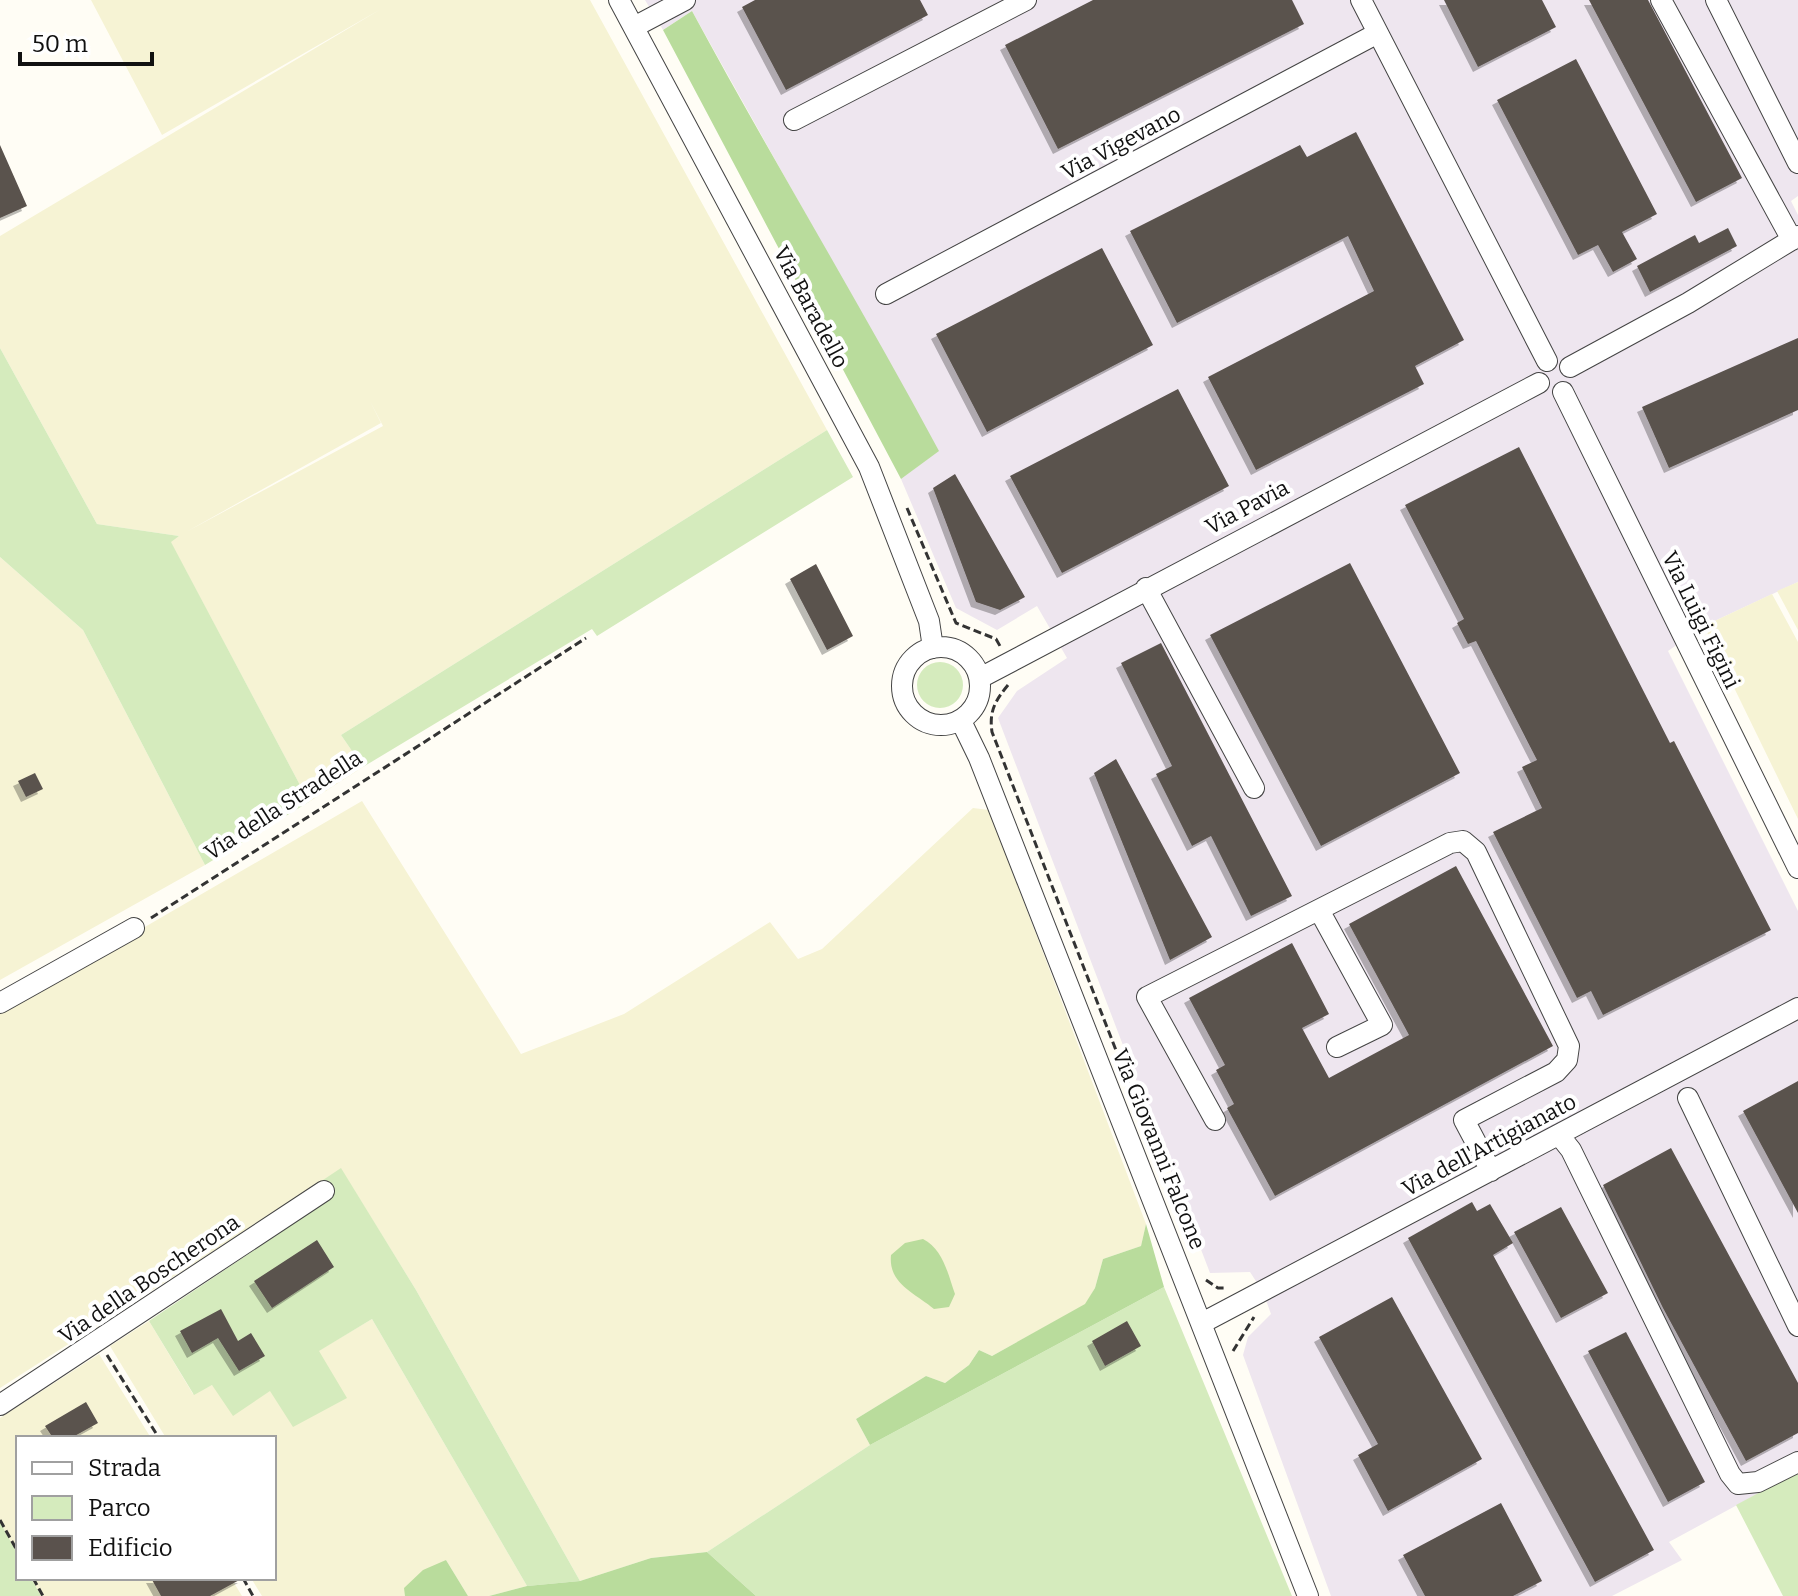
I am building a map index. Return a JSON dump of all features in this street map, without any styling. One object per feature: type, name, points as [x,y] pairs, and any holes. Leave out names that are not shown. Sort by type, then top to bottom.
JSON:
[{"type":"street","name":"Via Baradello","points":[[619,0],[869,467],[929,621],[933,648]]},
{"type":"street","points":[[634,27],[685,0]]},
{"type":"street","points":[[794,120],[1026,0]]},
{"type":"street","points":[[1361,0],[1547,361]]},
{"type":"street","points":[[1570,367],[1676,310],[1795,238],[1661,0]]},
{"type":"street","points":[[1716,0],[1798,163]]},
{"type":"street","name":"Via Vigevano","points":[[886,294],[1378,33]]},
{"type":"street","points":[[1547,361],[1564,361],[1570,367],[1570,386],[1563,392],[1545,391],[1539,383],[1540,366],[1547,361]]},
{"type":"street","name":"Via Pavia","points":[[980,678],[1539,383]]},
{"type":"street","name":"Via Luigi Figini","points":[[1563,392],[1798,868]]},
{"type":"street","points":[[1146,588],[1254,788]]},
{"type":"street","points":[[933,648],[957,650],[975,666],[980,678],[978,703],[961,721],[935,725],[911,712],[904,701],[902,688],[910,662],[933,648]]},
{"type":"street","name":"Via Giovanni Falcone","points":[[961,721],[985,773],[1308,1596]]},
{"type":"street","points":[[1215,1120],[1147,997],[1450,843],[1463,841],[1476,852],[1569,1046],[1567,1060],[1556,1072],[1464,1120],[1491,1171]]},
{"type":"street","points":[[1319,910],[1382,1025],[1337,1047]]},
{"type":"street","points":[[0,1003],[134,928]]},
{"type":"street","name":"Via dell'Artigianato","points":[[1202,1323],[1798,1008]]},
{"type":"street","points":[[1688,1098],[1798,1326]]},
{"type":"street","points":[[1559,1135],[1571,1150],[1730,1474],[1738,1484],[1758,1482],[1798,1462]]},
{"type":"street","name":"Via della Boscherona","points":[[0,1405],[324,1191]]},
{"type":"path","points":[[956,623],[996,639]]},
{"type":"path","name":"Via della Stradella","points":[[134,928],[586,638]]},
{"type":"path","points":[[1008,662],[1013,680],[994,702],[990,719],[992,732],[1190,1238]]},
{"type":"path","points":[[1201,1268],[1207,1283],[1218,1288],[1246,1285],[1258,1312],[1232,1353],[1235,1362]]},
{"type":"path","points":[[98,1342],[158,1436]]},
{"type":"path","points":[[0,1520],[16,1548]]},
{"type":"shaded area","points":[[91,0],[590,0],[827,430],[341,735],[363,767],[309,802],[170,541],[179,536],[97,524],[0,348],[0,236],[381,9],[162,135]],"holes":[[[370,401],[383,426],[186,532],[381,423]]]},
{"type":"shaded area","points":[[645,0],[1798,0],[1798,196],[1791,201],[1798,215],[1798,582],[1704,626],[1668,651],[1798,911],[1798,1472],[1669,1542],[1682,1560],[1612,1596],[1331,1596],[1243,1355],[1248,1337],[1271,1314],[1263,1292],[1250,1272],[1210,1273],[998,718],[1017,691],[1067,658],[1037,606],[997,630],[956,608],[901,479],[938,451],[692,11],[663,30]]},
{"type":"shaded area","points":[[0,557],[83,630],[205,865],[0,980]]},
{"type":"shaded area","points":[[1798,582],[1798,630],[1777,591]]},
{"type":"shaded area","points":[[1772,594],[1798,642],[1798,819],[1704,626]]},
{"type":"shaded area","points":[[362,801],[521,1054],[624,1014],[770,922],[798,959],[822,949],[973,808],[989,810],[1146,1224],[1141,1246],[1103,1259],[1095,1288],[1086,1304],[992,1356],[979,1350],[969,1365],[945,1383],[926,1376],[856,1419],[870,1445],[707,1552],[651,1558],[580,1581],[416,1290],[341,1169],[0,1388],[0,1011]]},
{"type":"shaded area","points":[[372,1319],[527,1586],[489,1596],[468,1596],[446,1560],[405,1588],[405,1596],[262,1596],[252,1580],[276,1580],[276,1436],[165,1436],[110,1346],[149,1321],[193,1394],[212,1385],[253,1401],[318,1351]]},
{"type":"shaded area","points":[[99,1354],[150,1436],[16,1436],[16,1551],[0,1522],[0,1418]]},
{"type":"shaded area","points":[[32,1580],[232,1580],[242,1596],[41,1596]]},
{"type":"green space","points":[[692,11],[939,451],[901,479],[663,30]]},
{"type":"green space","points":[[0,348],[97,524],[179,536],[171,542],[309,802],[205,865],[83,630],[0,557]]},
{"type":"green space","points":[[827,430],[853,477],[597,636],[592,629],[363,767],[341,735]]},
{"type":"green space","points":[[940,662],[956,669],[963,685],[956,701],[940,708],[924,701],[917,685],[924,669]]},
{"type":"green space","points":[[341,1168],[416,1290],[580,1581],[527,1586],[372,1319],[319,1351],[347,1398],[293,1427],[270,1391],[233,1416],[212,1385],[194,1395],[149,1321],[327,1201],[317,1184]]},
{"type":"green space","points":[[1146,1224],[1164,1287],[870,1445],[856,1419],[926,1376],[945,1383],[969,1365],[979,1350],[992,1356],[1085,1304],[1095,1288],[1103,1259],[1141,1246]]},
{"type":"green space","points":[[923,1239],[935,1249],[947,1270],[955,1294],[949,1307],[934,1309],[904,1287],[894,1273],[891,1255],[905,1243]]},
{"type":"green space","points":[[1164,1287],[1292,1596],[756,1596],[707,1552],[870,1445]]},
{"type":"green space","points":[[1798,1472],[1798,1596],[1783,1596],[1736,1505]]},
{"type":"green space","points":[[0,1522],[16,1551],[16,1580],[32,1580],[41,1596],[0,1596]]},
{"type":"green space","points":[[707,1552],[756,1596],[489,1596],[527,1586],[580,1581],[651,1558]]},
{"type":"green space","points":[[446,1560],[468,1596],[405,1596],[404,1588],[423,1570]]},
{"type":"building","points":[[755,0],[920,0],[928,15],[786,90],[742,7]]},
{"type":"building","points":[[1093,0],[1292,0],[1304,24],[1058,149],[1005,45]]},
{"type":"building","points":[[1444,0],[1542,0],[1556,27],[1478,67]]},
{"type":"building","points":[[1589,0],[1648,0],[1742,178],[1696,202]]},
{"type":"building","points":[[1576,59],[1657,214],[1622,232],[1637,259],[1613,272],[1598,245],[1578,255],[1497,100]]},
{"type":"building","points":[[1356,132],[1464,340],[1415,366],[1424,384],[1256,470],[1208,377],[1374,291],[1348,236],[1177,323],[1130,231],[1300,145],[1307,157]]},
{"type":"building","points":[[0,145],[27,206],[0,218]]},
{"type":"building","points":[[1728,228],[1737,246],[1650,292],[1637,266],[1695,235],[1699,243]]},
{"type":"building","points":[[1102,248],[1153,345],[987,432],[936,334]]},
{"type":"building","points":[[1798,338],[1798,410],[1669,468],[1642,407]]},
{"type":"building","points":[[1178,389],[1229,486],[1062,573],[1010,476]]},
{"type":"building","points":[[1519,447],[1670,743],[1674,741],[1771,930],[1603,1015],[1591,991],[1577,998],[1493,832],[1542,808],[1522,767],[1537,760],[1476,641],[1468,644],[1457,623],[1464,619],[1405,505]]},
{"type":"building","points":[[955,474],[1025,597],[1000,610],[976,602],[933,488]]},
{"type":"building","points":[[1350,563],[1460,773],[1321,846],[1210,635]]},
{"type":"building","points":[[816,564],[853,636],[827,650],[790,579]]},
{"type":"building","points":[[1161,643],[1292,896],[1251,916],[1211,836],[1192,846],[1156,774],[1172,766],[1121,663]]},
{"type":"building","points":[[1116,759],[1212,937],[1170,960],[1094,773]]},
{"type":"building","points":[[35,773],[43,789],[26,797],[18,781]]},
{"type":"building","points":[[1456,866],[1553,1046],[1275,1196],[1227,1108],[1234,1104],[1216,1070],[1225,1065],[1189,998],[1292,943],[1329,1014],[1302,1028],[1329,1078],[1409,1035],[1349,924]]},
{"type":"building","points":[[1798,1081],[1798,1213],[1743,1111]]},
{"type":"building","points":[[1671,1148],[1798,1383],[1798,1433],[1746,1461],[1663,1308],[1603,1185]]},
{"type":"building","points":[[1472,1202],[1477,1211],[1490,1204],[1513,1243],[1493,1255],[1654,1550],[1595,1582],[1408,1238]]},
{"type":"building","points":[[1561,1207],[1608,1293],[1561,1318],[1514,1232]]},
{"type":"building","points":[[317,1240],[334,1267],[272,1308],[254,1281]]},
{"type":"building","points":[[1392,1297],[1482,1459],[1388,1511],[1358,1455],[1378,1444],[1319,1337]]},
{"type":"building","points":[[221,1309],[238,1341],[251,1333],[265,1356],[239,1371],[218,1338],[192,1353],[180,1331]]},
{"type":"building","points":[[1127,1321],[1141,1346],[1105,1366],[1092,1341]]},
{"type":"building","points":[[1626,1332],[1705,1482],[1668,1502],[1588,1351]]},
{"type":"building","points":[[86,1402],[98,1423],[75,1436],[52,1436],[45,1426]]},
{"type":"building","points":[[1501,1503],[1542,1581],[1513,1596],[1425,1596],[1403,1555]]},
{"type":"building","points":[[152,1580],[239,1580],[210,1596],[161,1596]]}]
